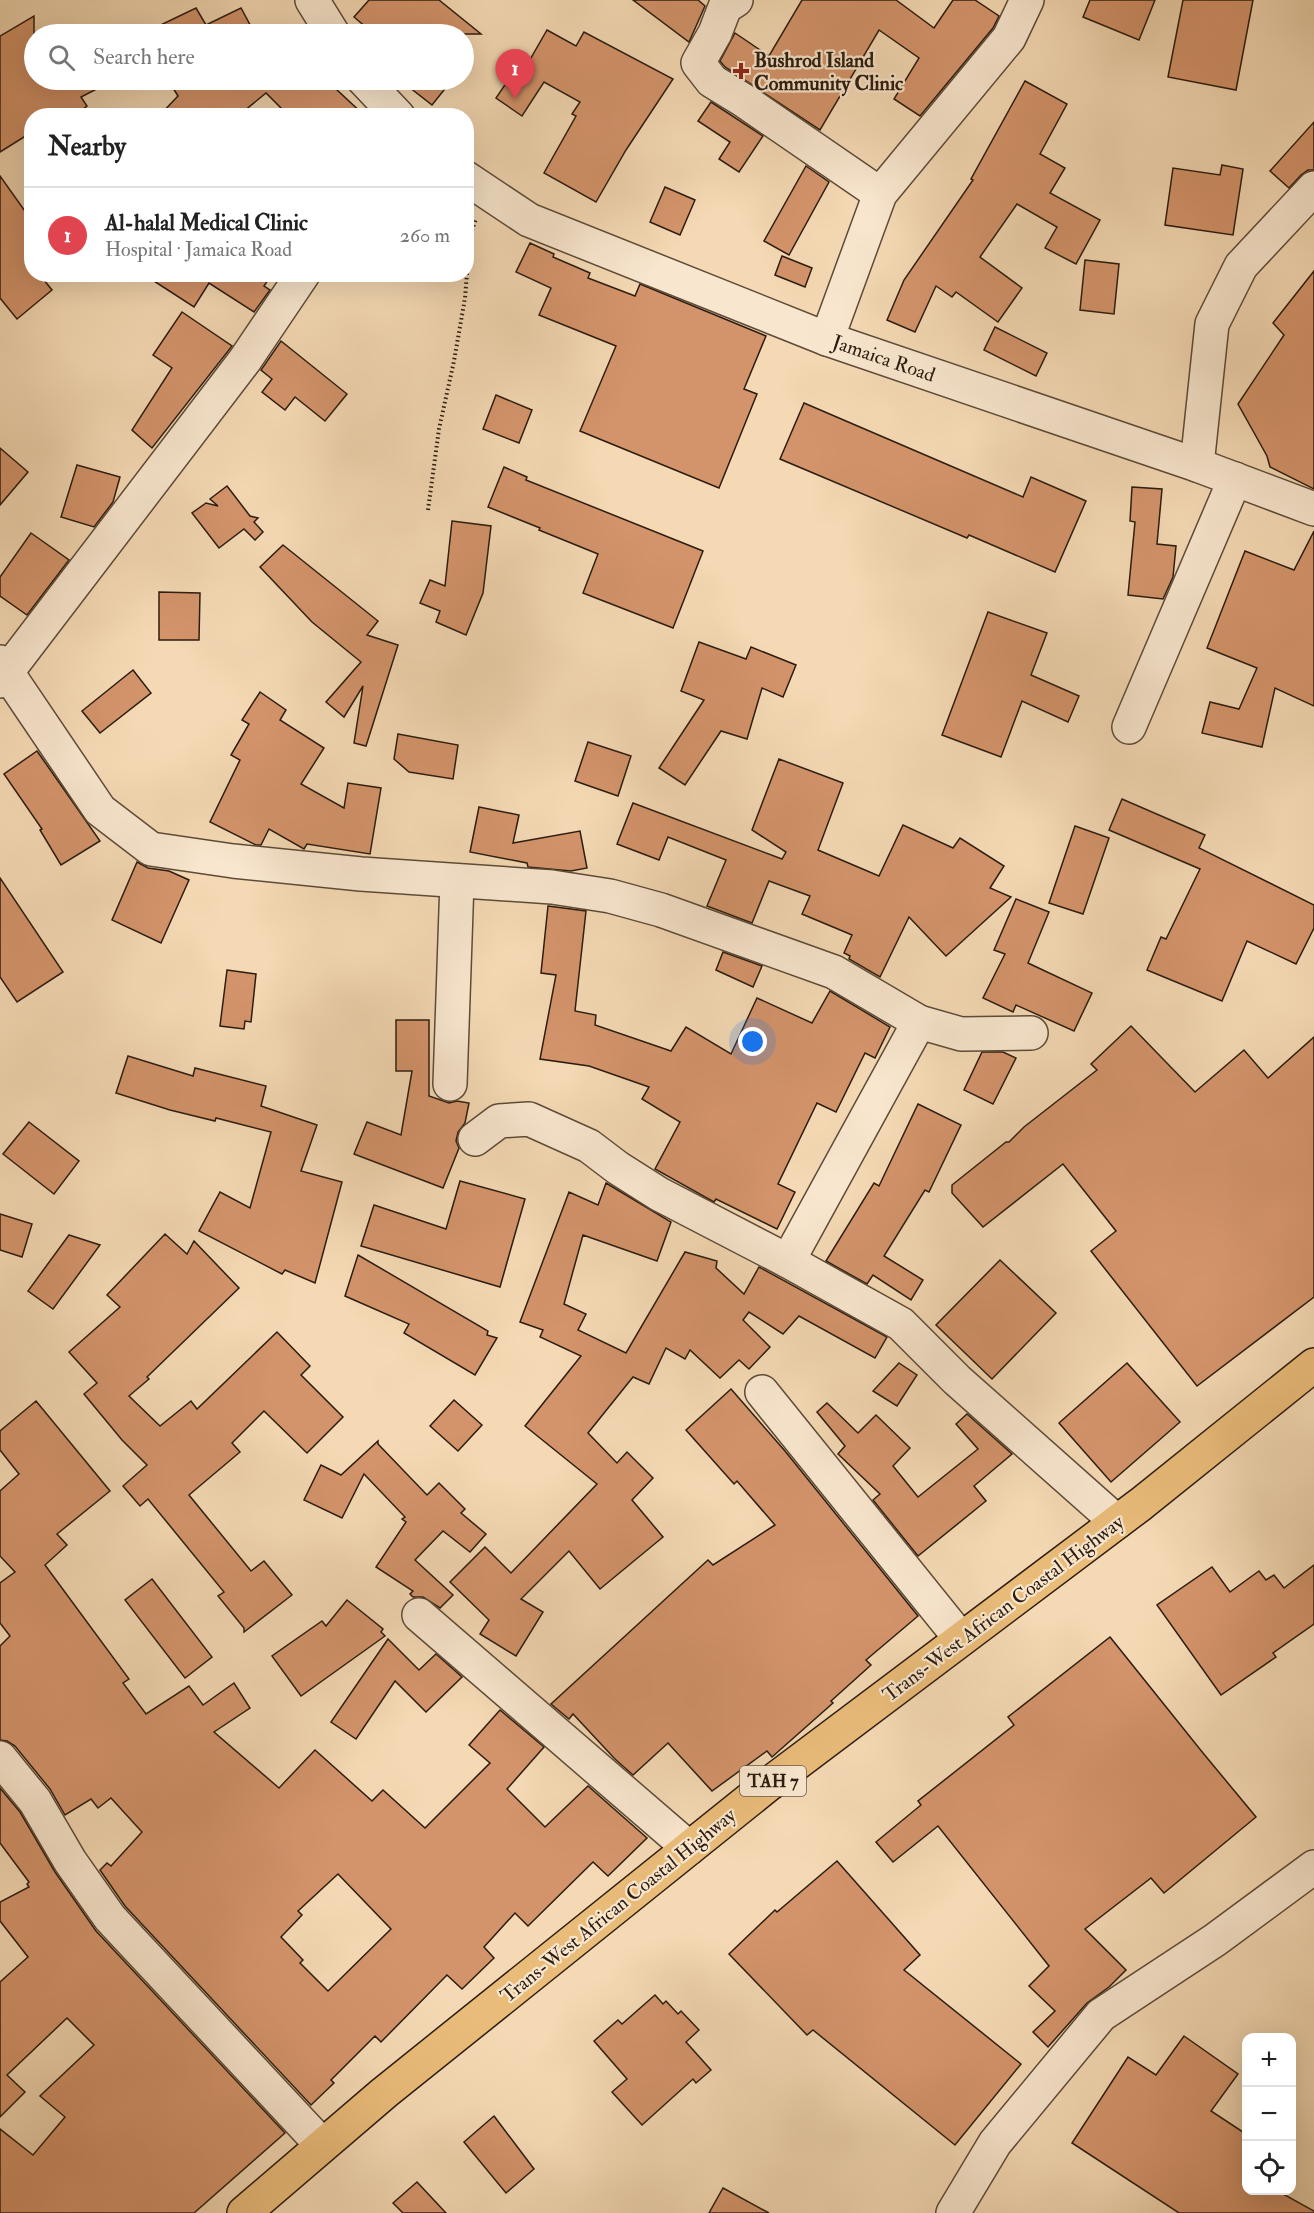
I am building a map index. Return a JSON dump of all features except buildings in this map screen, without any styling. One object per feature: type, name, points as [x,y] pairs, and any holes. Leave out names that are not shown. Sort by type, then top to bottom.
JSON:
[{"type":"highway","name":"Trans-West African Coastal Highway","points":[[244,2213],[322,2145],[769,1784],[1117,1522],[1314,1365]]},
{"type":"street","points":[[312,0],[327,24]]},
{"type":"street","points":[[736,0],[725,7],[715,33],[698,63],[712,81],[880,194]]},
{"type":"street","points":[[827,339],[880,194],[1009,38],[1027,0]]},
{"type":"street","points":[[374,90],[391,108]]},
{"type":"street","name":"Jamaica Road","points":[[476,185],[529,220],[827,339],[1197,465],[1314,509]]},
{"type":"street","points":[[1197,465],[1212,324],[1241,266],[1314,188]]},
{"type":"street","points":[[298,282],[245,360],[2,672],[100,810],[151,849],[280,865],[552,887],[610,896],[661,910],[834,972],[919,1022],[962,1034],[1031,1033]]},
{"type":"street","points":[[1129,727],[1235,479]]},
{"type":"street","points":[[450,1084],[456,881]]},
{"type":"street","points":[[788,1261],[919,1022]]},
{"type":"street","points":[[475,1139],[499,1121],[529,1119],[589,1146],[659,1194],[788,1261],[901,1324],[957,1380],[1117,1522]]},
{"type":"street","points":[[762,1392],[961,1639]]},
{"type":"street","points":[[419,1615],[689,1848]]},
{"type":"street","points":[[0,1758],[35,1801],[70,1861],[110,1918],[322,2145]]},
{"type":"street","points":[[953,2213],[995,2143],[1101,2015],[1215,1940],[1314,1867]]},
{"type":"path","points":[[474,202],[476,185]]},
{"type":"path","points":[[428,510],[439,429],[454,361],[466,282]]},
{"type":"place","name":"Bushrod Island Community Clinic","points":[[741,71]]},
{"type":"place","name":"Al-halal Medical Clinic","points":[[515,99]]}]
